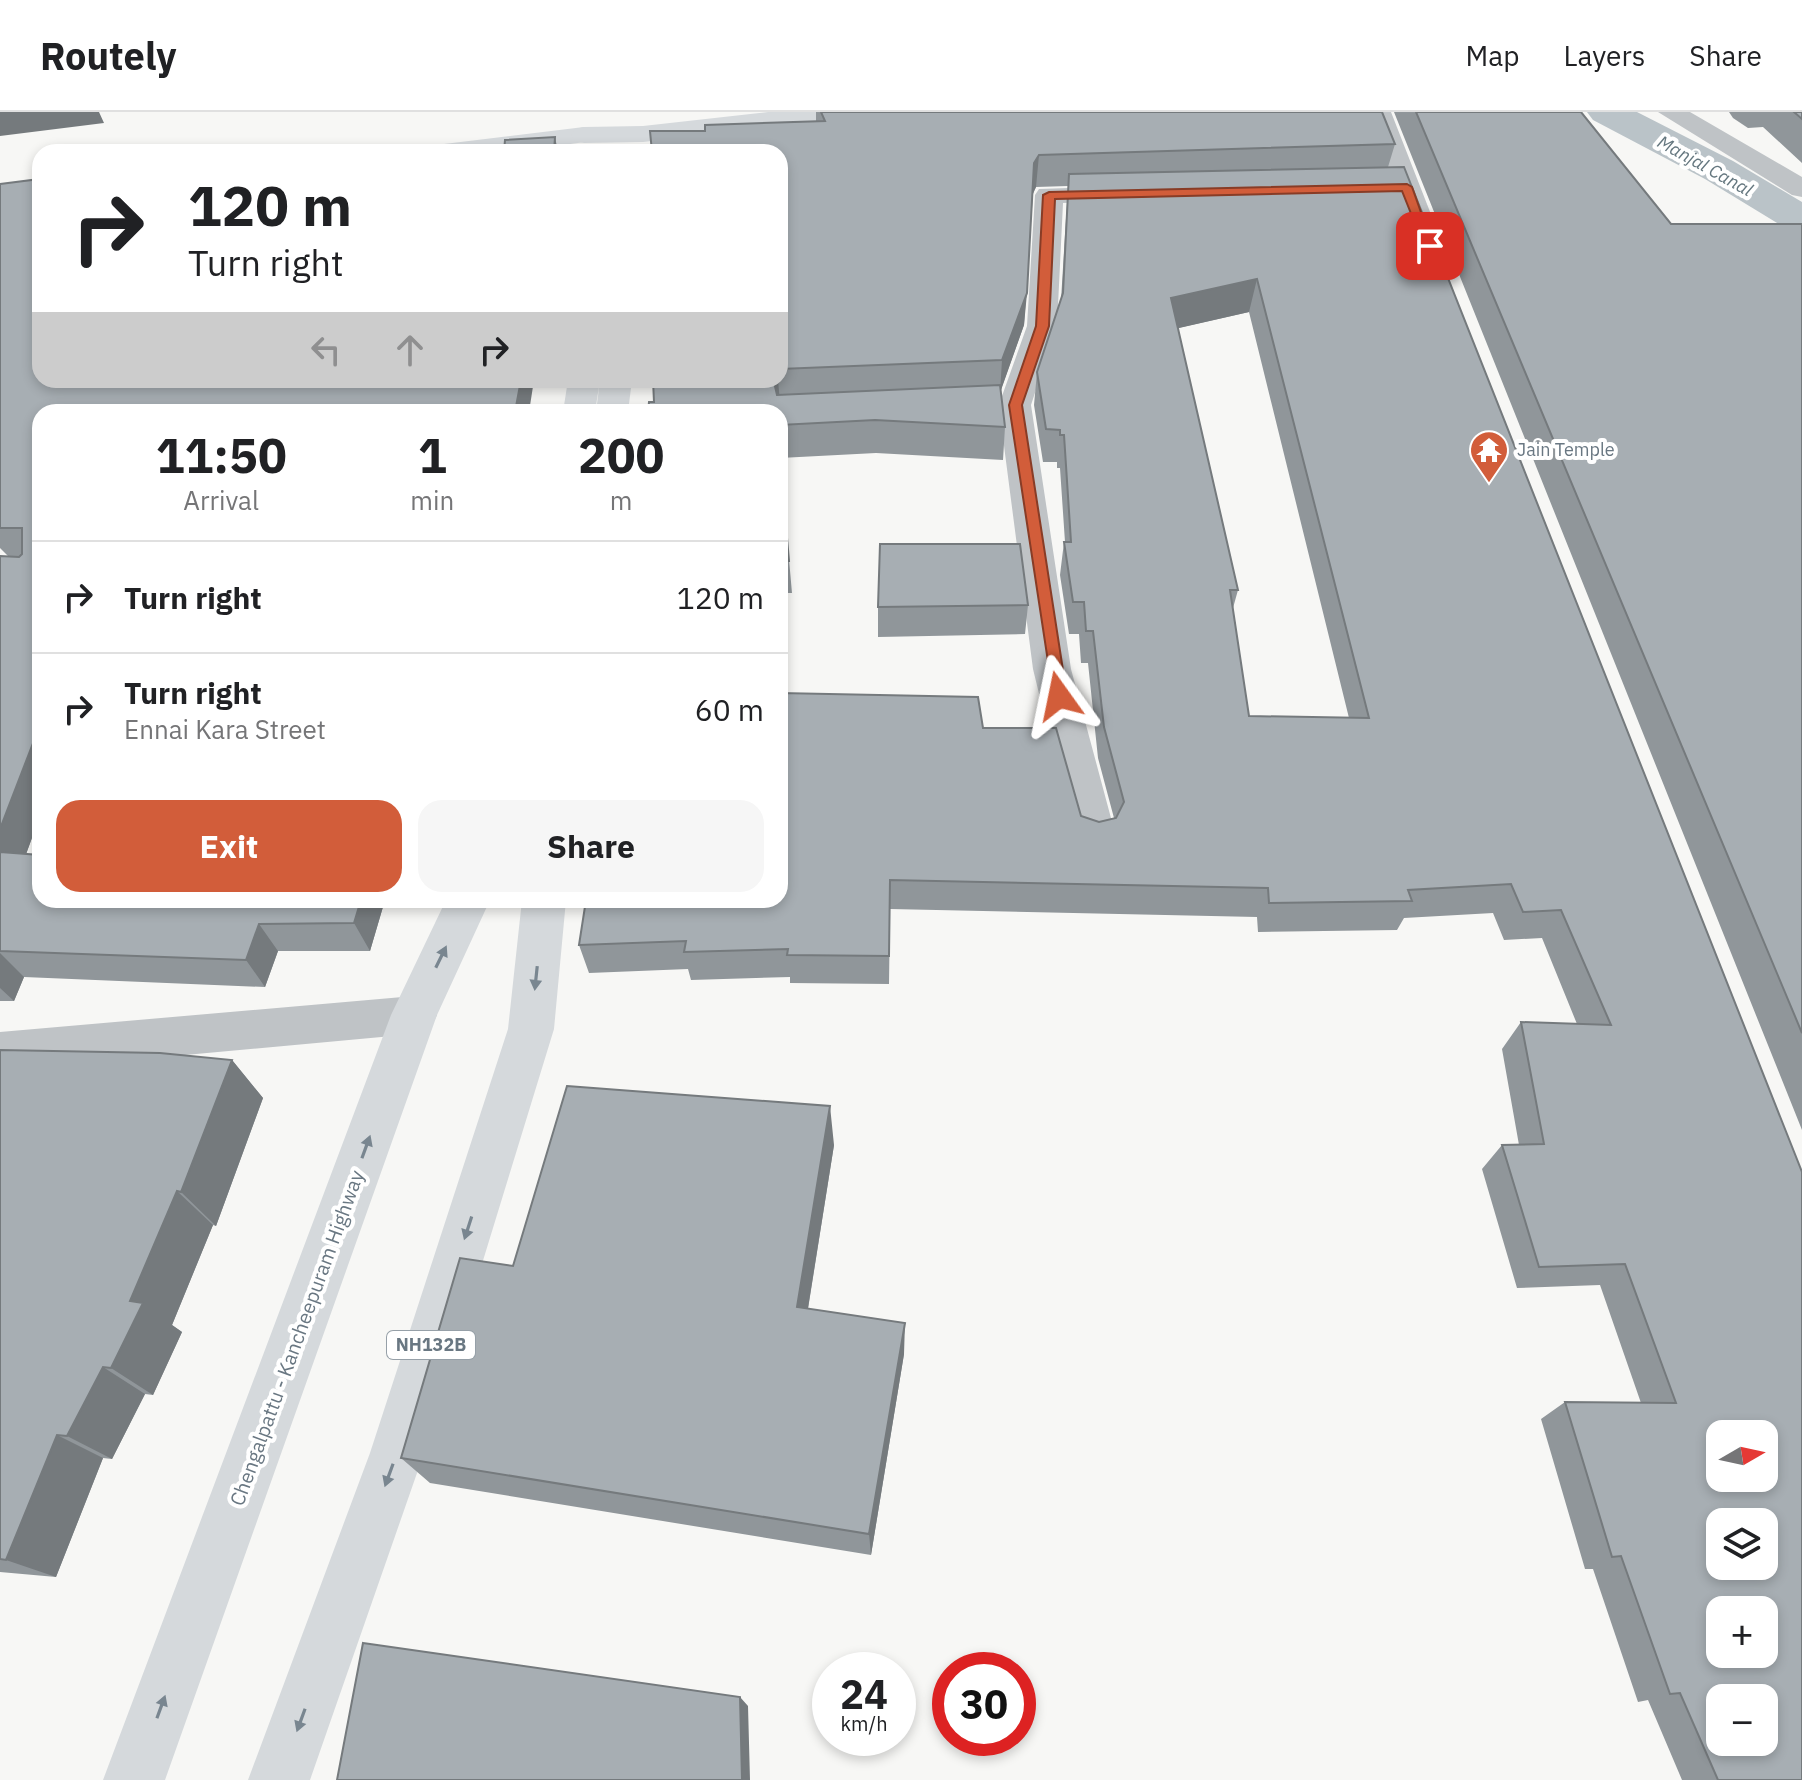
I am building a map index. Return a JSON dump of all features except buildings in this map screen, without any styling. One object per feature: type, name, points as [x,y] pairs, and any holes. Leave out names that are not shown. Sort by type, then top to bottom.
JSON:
[{"type":"main road","points":[[510,144],[584,135],[632,136],[729,117],[837,112]]},
{"type":"main road","name":"Chengalpattu - Kancheepuram Highway","points":[[134,1780],[414,1015],[464,908]]},
{"type":"main road","name":"NH132B","points":[[279,1780],[397,1453],[531,1029],[543,908]]},
{"type":"street","points":[[1378,112],[1391,188],[1435,261]]},
{"type":"street","points":[[1671,112],[1802,189]]},
{"type":"street","points":[[1094,833],[1052,669],[1015,405],[1042,326],[1049,195],[1158,193]]},
{"type":"street","points":[[905,410],[1015,405]]},
{"type":"street","points":[[0,1052],[414,1015]]},
{"type":"waterway","name":"Manjal Canal","points":[[1607,112],[1719,170],[1802,220]]},
{"type":"place","name":"Jain Temple","points":[[1489,484]]},
{"type":"route","points":[[1059,696],[1052,669],[1015,405],[1042,326],[1047,281],[1049,195],[1407,187],[1430,246]]}]
